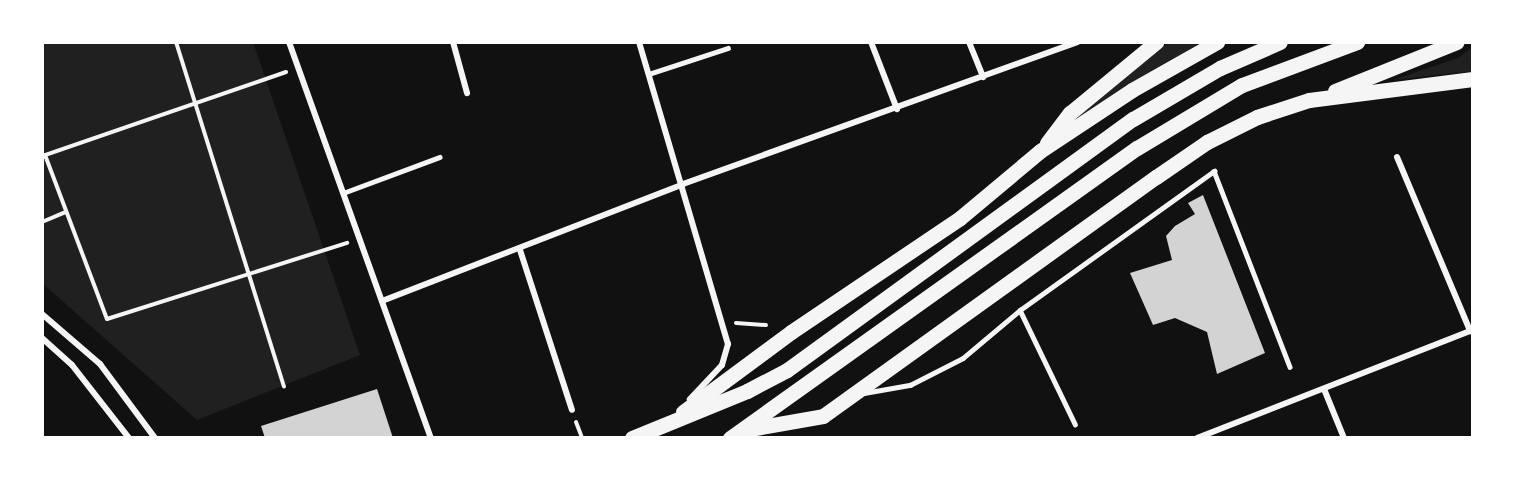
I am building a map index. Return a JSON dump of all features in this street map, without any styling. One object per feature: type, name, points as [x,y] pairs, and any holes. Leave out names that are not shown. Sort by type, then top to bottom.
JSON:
[{"type":"main road","points":[[1040,151],[1070,113],[1156,42]]},
{"type":"main road","points":[[663,427],[791,332],[960,218],[1040,151],[1132,90],[1217,42]]},
{"type":"main road","points":[[632,438],[747,391],[787,370],[1070,162],[1163,99],[1220,68],[1280,42]]},
{"type":"main road","points":[[741,435],[1137,148],[1242,85],[1357,42]]},
{"type":"main road","points":[[741,435],[823,416],[1207,142],[1257,117],[1309,100],[1457,42]]},
{"type":"main road","points":[[1309,100],[1473,79]]},
{"type":"street","points":[[289,42],[431,438]]},
{"type":"street","points":[[453,42],[467,93]]},
{"type":"street","points":[[639,42],[683,184],[728,344],[722,365],[663,427]]},
{"type":"street","points":[[871,42],[897,109]]},
{"type":"street","points":[[969,42],[983,77]]},
{"type":"street","points":[[382,301],[520,250],[683,184],[897,109],[1063,44],[1077,42]]},
{"type":"street","points":[[1197,438],[1472,331],[1397,157]]},
{"type":"street","points":[[520,250],[572,410]]},
{"type":"street","points":[[42,314],[100,364],[155,438]]},
{"type":"street","points":[[42,338],[72,365],[129,438]]},
{"type":"street","points":[[1324,388],[1344,438]]},
{"type":"lane","points":[[649,74],[728,48]]},
{"type":"lane","points":[[343,194],[440,157]]},
{"type":"lane","points":[[856,394],[910,386],[963,358],[1020,310],[1214,171],[1290,367]]},
{"type":"lane","points":[[1020,310],[1075,424]]},
{"type":"path","points":[[176,42],[284,386]]},
{"type":"path","points":[[298,68],[44,156],[107,319],[360,239]]},
{"type":"path","points":[[42,222],[66,212]]},
{"type":"path","points":[[722,323],[766,325]]},
{"type":"shaded area","points":[[42,42],[253,42],[360,355],[197,420],[42,283]]},
{"type":"shaded area","points":[[1169,42],[1201,42],[1066,128],[1104,93]]},
{"type":"shaded area","points":[[1473,47],[1473,71],[1393,80],[1458,58]]},
{"type":"building","points":[[1203,195],[1265,353],[1217,374],[1207,332],[1175,318],[1153,325],[1130,273],[1172,260],[1166,236],[1175,226],[1195,214],[1188,203]]},
{"type":"building","points":[[377,389],[393,438],[265,438],[261,426]]}]
